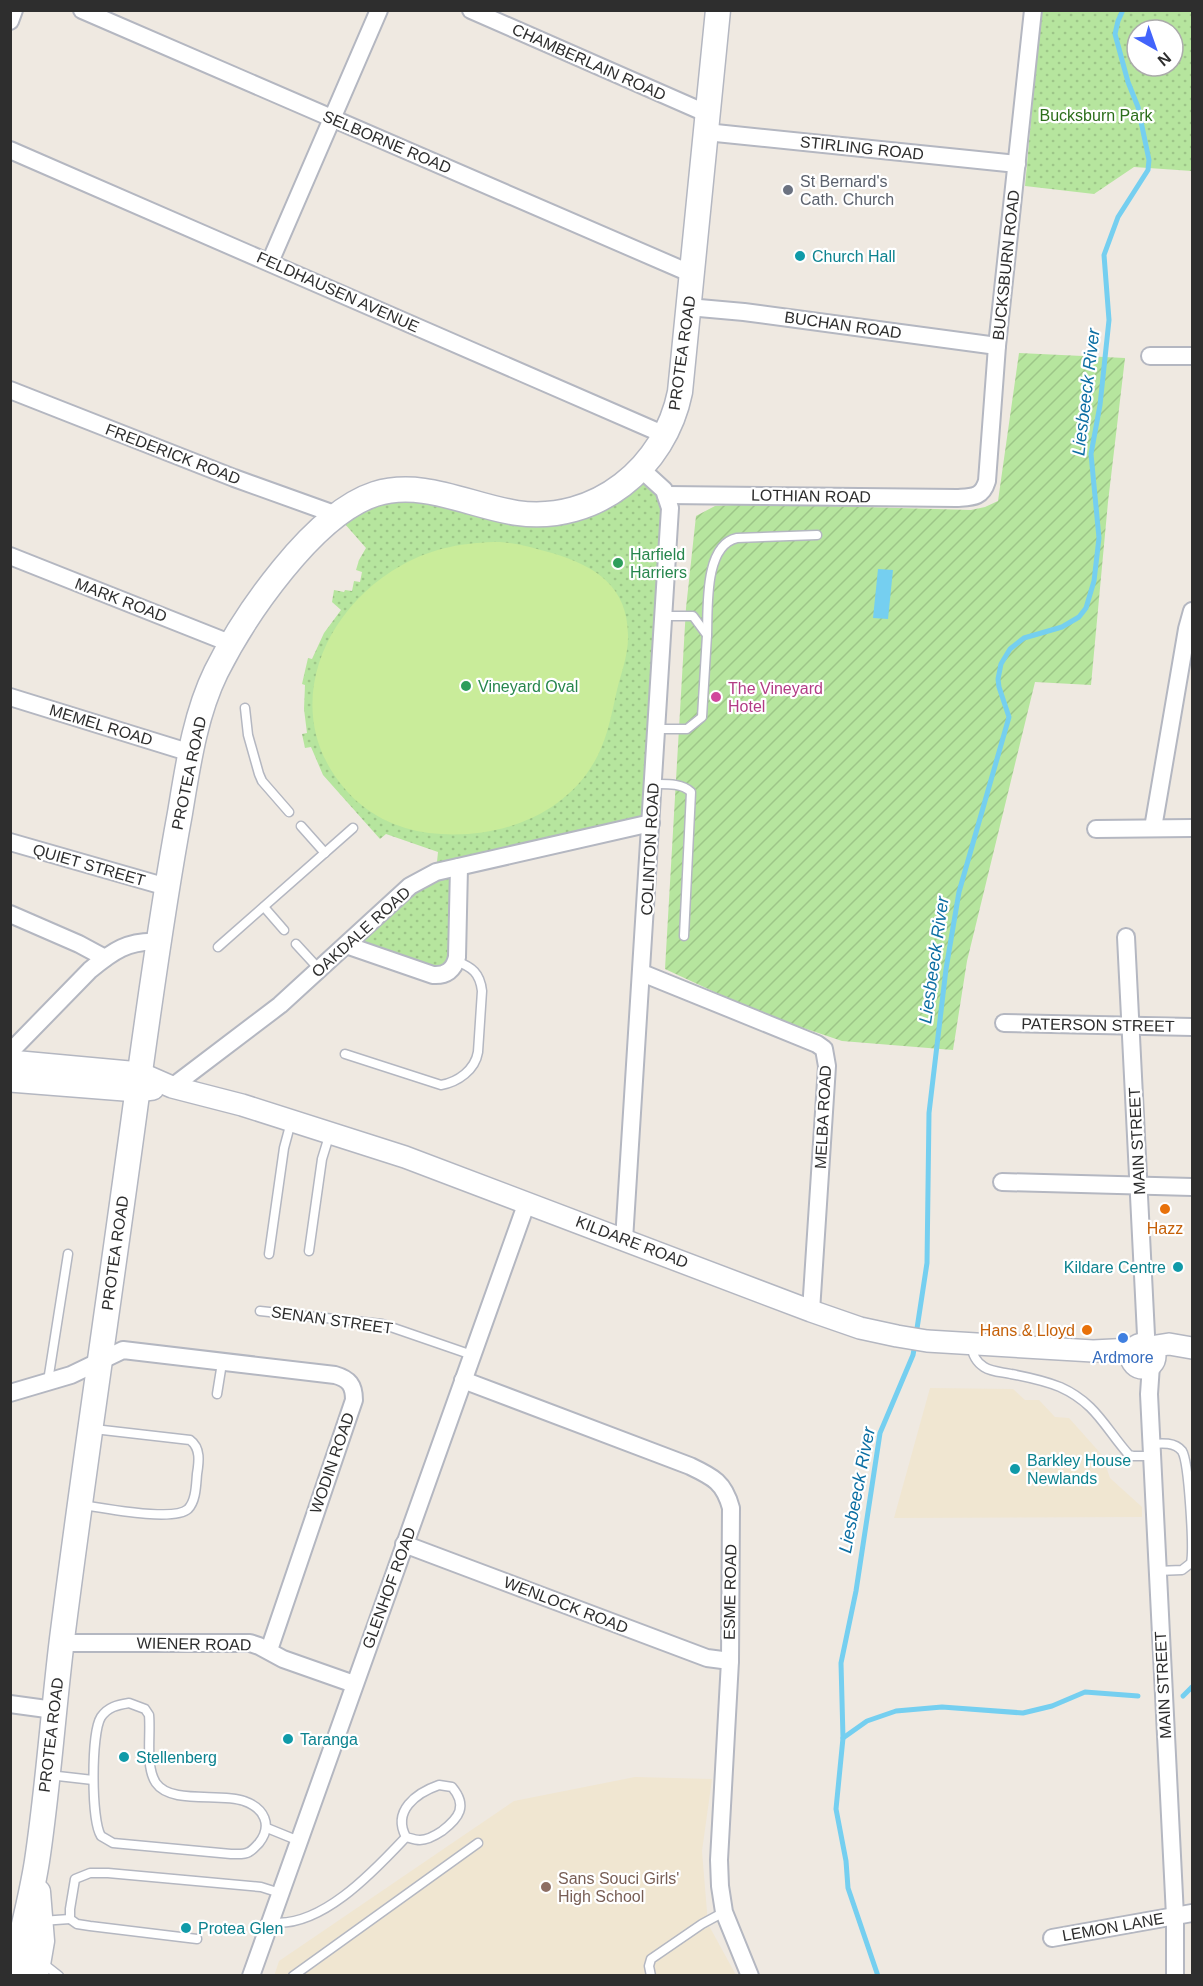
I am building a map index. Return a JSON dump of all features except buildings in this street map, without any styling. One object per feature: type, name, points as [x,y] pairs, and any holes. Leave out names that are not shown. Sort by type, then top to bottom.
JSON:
[{"type":"main road","name":"PROTEA ROAD","points":[[13,1976],[37,1863],[61,1643],[167,887],[191,753],[206,696],[221,662],[257,605],[281,573],[308,543],[349,506],[370,496],[406,489],[428,491],[512,512],[554,513],[595,502],[622,486],[641,469],[665,435],[680,392],[718,10]]},
{"type":"main road","name":"PROTEA ROAD","points":[[37,1863],[42,1941],[37,1967]]},
{"type":"street","points":[[10,21],[14,10]]},
{"type":"street","name":"SELBORNE ROAD","points":[[82,10],[692,274]]},
{"type":"street","points":[[270,262],[379,10]]},
{"type":"street","name":"CHAMBERLAIN ROAD","points":[[471,10],[707,123]]},
{"type":"street","name":"BUCKSBURN ROAD","points":[[957,498],[976,496],[983,491],[987,481],[997,346],[1033,10]]},
{"type":"street","name":"STIRLING ROAD","points":[[707,123],[1017,164]]},
{"type":"street","name":"FELDHAUSEN AVENUE","points":[[10,150],[665,435]]},
{"type":"street","name":"BUCHAN ROAD","points":[[688,307],[744,312],[997,346]]},
{"type":"street","points":[[1150,356],[1192,356]]},
{"type":"street","name":"FREDERICK ROAD","points":[[10,390],[234,478],[337,515]]},
{"type":"street","points":[[641,469],[666,495]]},
{"type":"street","name":"LOTHIAN ROAD","points":[[666,495],[957,498]]},
{"type":"street","name":"COLINTON ROAD","points":[[624,1240],[664,616],[670,508],[666,495]]},
{"type":"street","name":"MARK ROAD","points":[[10,556],[232,644]]},
{"type":"street","points":[[1153,828],[1192,611]]},
{"type":"street","name":"MEMEL ROAD","points":[[10,697],[191,753]]},
{"type":"street","name":"OAKDALE ROAD","points":[[172,1087],[252,1028],[410,886],[436,872],[651,823]]},
{"type":"street","points":[[1096,829],[1192,828]]},
{"type":"street","name":"QUIET STREET","points":[[10,842],[167,887]]},
{"type":"street","points":[[346,945],[433,975],[446,974],[456,961],[459,867]]},
{"type":"street","points":[[10,914],[105,958]]},
{"type":"street","name":"MAIN STREET","points":[[1126,937],[1140,1185],[1146,1335],[1144,1356],[1149,1394],[1156,1571],[1175,1916],[1175,1976]]},
{"type":"street","points":[[10,1052],[90,970],[105,958],[138,941],[159,942]]},
{"type":"street","name":"MELBA ROAD","points":[[642,973],[817,1044],[824,1049],[827,1066],[811,1311]]},
{"type":"street","name":"PATERSON STREET","points":[[1004,1023],[1192,1027]]},
{"type":"street","points":[[10,1061],[139,1082]]},
{"type":"street","points":[[10,1081],[139,1082]]},
{"type":"street","name":"KILDARE ROAD","points":[[139,1082],[209,1095],[405,1157],[860,1328],[927,1341],[1100,1351],[1144,1356],[1189,1348]]},
{"type":"street","points":[[1002,1182],[1192,1186]]},
{"type":"street","name":"GLENHOF ROAD","points":[[251,1976],[527,1202]]},
{"type":"street","name":"WODIN ROAD","points":[[10,1393],[71,1374],[123,1350],[335,1375],[349,1381],[354,1400],[269,1650]]},
{"type":"street","name":"ESME ROAD","points":[[463,1380],[690,1466],[717,1480],[728,1497],[731,1508],[730,1660],[719,1860],[720,1886],[724,1912],[750,1976]]},
{"type":"street","name":"WENLOCK ROAD","points":[[404,1544],[708,1658],[730,1660]]},
{"type":"street","name":"WIENER ROAD","points":[[61,1643],[250,1643],[269,1650],[283,1659],[354,1684]]},
{"type":"street","points":[[10,1704],[54,1710]]},
{"type":"street","name":"LEMON LANE","points":[[1052,1938],[1192,1913]]},
{"type":"lane","points":[[657,729],[687,729],[702,717],[710,585],[717,553],[722,546],[728,540],[737,538],[817,535]]},
{"type":"lane","points":[[664,616],[693,616],[707,635]]},
{"type":"lane","points":[[245,708],[248,735],[262,781],[289,812]]},
{"type":"lane","points":[[654,784],[679,785],[688,788],[692,797],[684,936]]},
{"type":"lane","points":[[301,826],[325,853]]},
{"type":"lane","points":[[218,947],[353,828]]},
{"type":"lane","points":[[264,907],[284,930]]},
{"type":"lane","points":[[296,944],[319,969]]},
{"type":"lane","points":[[345,1054],[441,1084],[449,1083],[467,1072],[478,1053],[481,980],[469,966],[456,961]]},
{"type":"lane","points":[[269,1254],[284,1148],[291,1120]]},
{"type":"lane","points":[[309,1251],[319,1177],[330,1133]]},
{"type":"lane","points":[[48,1382],[68,1254]]},
{"type":"lane","name":"SENAN STREET","points":[[260,1311],[382,1324],[472,1355]]},
{"type":"lane","points":[[971,1343],[972,1353],[983,1367],[996,1372],[1028,1377],[1059,1387],[1076,1396],[1096,1411],[1129,1455],[1152,1450],[1166,1443],[1176,1446],[1183,1453],[1190,1501],[1191,1563],[1182,1570],[1156,1571]]},
{"type":"lane","points":[[216,1394],[222,1363]]},
{"type":"lane","points":[[80,1505],[127,1512],[172,1515],[183,1513],[189,1508],[193,1502],[195,1490],[198,1452],[190,1440],[90,1428]]},
{"type":"lane","points":[[129,1703],[145,1708],[149,1715],[150,1769],[154,1782],[174,1794],[243,1800],[263,1815],[267,1828],[253,1850],[244,1854],[113,1843],[101,1836],[98,1831],[93,1780],[99,1719],[115,1705],[129,1703]]},
{"type":"lane","points":[[46,1775],[93,1780]]},
{"type":"lane","points":[[439,1785],[452,1787],[460,1796],[461,1807],[457,1818],[439,1833],[424,1840],[406,1837],[400,1827],[401,1818],[416,1796],[439,1785]]},
{"type":"lane","points":[[267,1828],[299,1841]]},
{"type":"lane","points":[[270,1922],[282,1924],[294,1922],[334,1902],[373,1872],[406,1837]]},
{"type":"lane","points":[[293,1976],[478,1843]]},
{"type":"lane","points":[[196,1939],[74,1923],[70,1919],[70,1909],[75,1879],[90,1873],[261,1887],[280,1893]]},
{"type":"lane","points":[[651,1976],[649,1966],[651,1959],[702,1924],[724,1912]]},
{"type":"lane","points":[[40,1921],[70,1919]]},
{"type":"lane","points":[[37,1967],[59,1976]]},
{"type":"shaded area","points":[[930,1388],[1013,1389],[1025,1400],[1039,1400],[1055,1417],[1069,1418],[1102,1455],[1110,1478],[1142,1507],[1142,1517],[894,1518]]},
{"type":"shaded area","name":"Sans Souci Girls' High School","points":[[635,1777],[712,1779],[702,1851],[708,1924],[736,1975],[274,1976],[279,1961],[514,1801]]},
{"type":"green space","name":"Bucksburn Park","points":[[1041,11],[1192,11],[1192,171],[1134,167],[1094,194],[1025,186]]},
{"type":"green space","points":[[1019,353],[1125,358],[1108,502],[1091,685],[1035,682],[967,961],[953,1050],[842,1041],[762,1014],[665,969],[686,608],[696,516],[715,506],[753,504],[971,510],[998,501]]},
{"type":"green space","name":"Vineyard Oval","points":[[635,476],[664,490],[651,823],[459,867],[457,957],[445,974],[346,945],[436,872],[438,852],[386,834],[380,839],[323,775],[311,747],[305,748],[302,734],[307,733],[304,709],[305,685],[302,684],[308,658],[312,659],[324,633],[341,610],[332,602],[334,590],[352,591],[354,581],[360,582],[362,572],[356,570],[366,548],[337,515],[377,494],[525,514]]},
{"type":"green space","name":"Vineyard Oval","points":[[500,542],[539,549],[583,565],[607,581],[623,605],[627,620],[628,644],[604,740],[585,776],[568,794],[548,809],[527,820],[479,833],[429,833],[405,828],[383,819],[362,806],[345,789],[325,759],[315,728],[313,697],[318,665],[331,636],[350,608],[374,584],[402,565],[425,554],[449,547]]},
{"type":"water","points":[[878,569],[893,570],[888,619],[873,618]]},
{"type":"waterway","name":"Liesbeeck River","points":[[916,1335],[927,1263],[929,1113],[946,969],[959,892],[1009,717],[999,687],[1001,664],[1010,649],[1024,638],[1062,627],[1079,617],[1086,608],[1094,581],[1099,538],[1091,454],[1100,405],[1109,320],[1104,255],[1118,217],[1148,170],[1149,160],[1138,107],[1128,82],[1115,34],[1123,10]]},
{"type":"waterway","name":"Liesbeeck River","points":[[878,1976],[848,1888],[846,1861],[836,1809],[843,1738],[841,1663],[856,1591],[880,1433],[913,1355],[915,1344]]},
{"type":"waterway","points":[[1183,1696],[1192,1687]]},
{"type":"waterway","points":[[843,1738],[867,1721],[896,1711],[942,1707],[1023,1713],[1052,1706],[1085,1692],[1138,1696]]},
{"type":"place","name":"St Bernard's Cath. Church","points":[[788,190]]},
{"type":"place","name":"Church Hall","points":[[800,256]]},
{"type":"place","name":"Harfield Harriers","points":[[618,563]]},
{"type":"place","name":"Vineyard Oval","points":[[466,686]]},
{"type":"place","name":"The Vineyard Hotel","points":[[716,697]]},
{"type":"place","name":"Hazz","points":[[1165,1209]]},
{"type":"place","name":"Kildare Centre","points":[[1178,1267]]},
{"type":"place","name":"Hans & Lloyd","points":[[1087,1330]]},
{"type":"place","name":"Ardmore","points":[[1123,1338]]},
{"type":"place","name":"Barkley House Newlands","points":[[1015,1469]]},
{"type":"place","name":"Taranga","points":[[288,1739]]},
{"type":"place","name":"Stellenberg","points":[[124,1757]]},
{"type":"place","name":"Sans Souci Girls' High School","points":[[546,1887]]},
{"type":"place","name":"Protea Glen","points":[[186,1928]]}]
